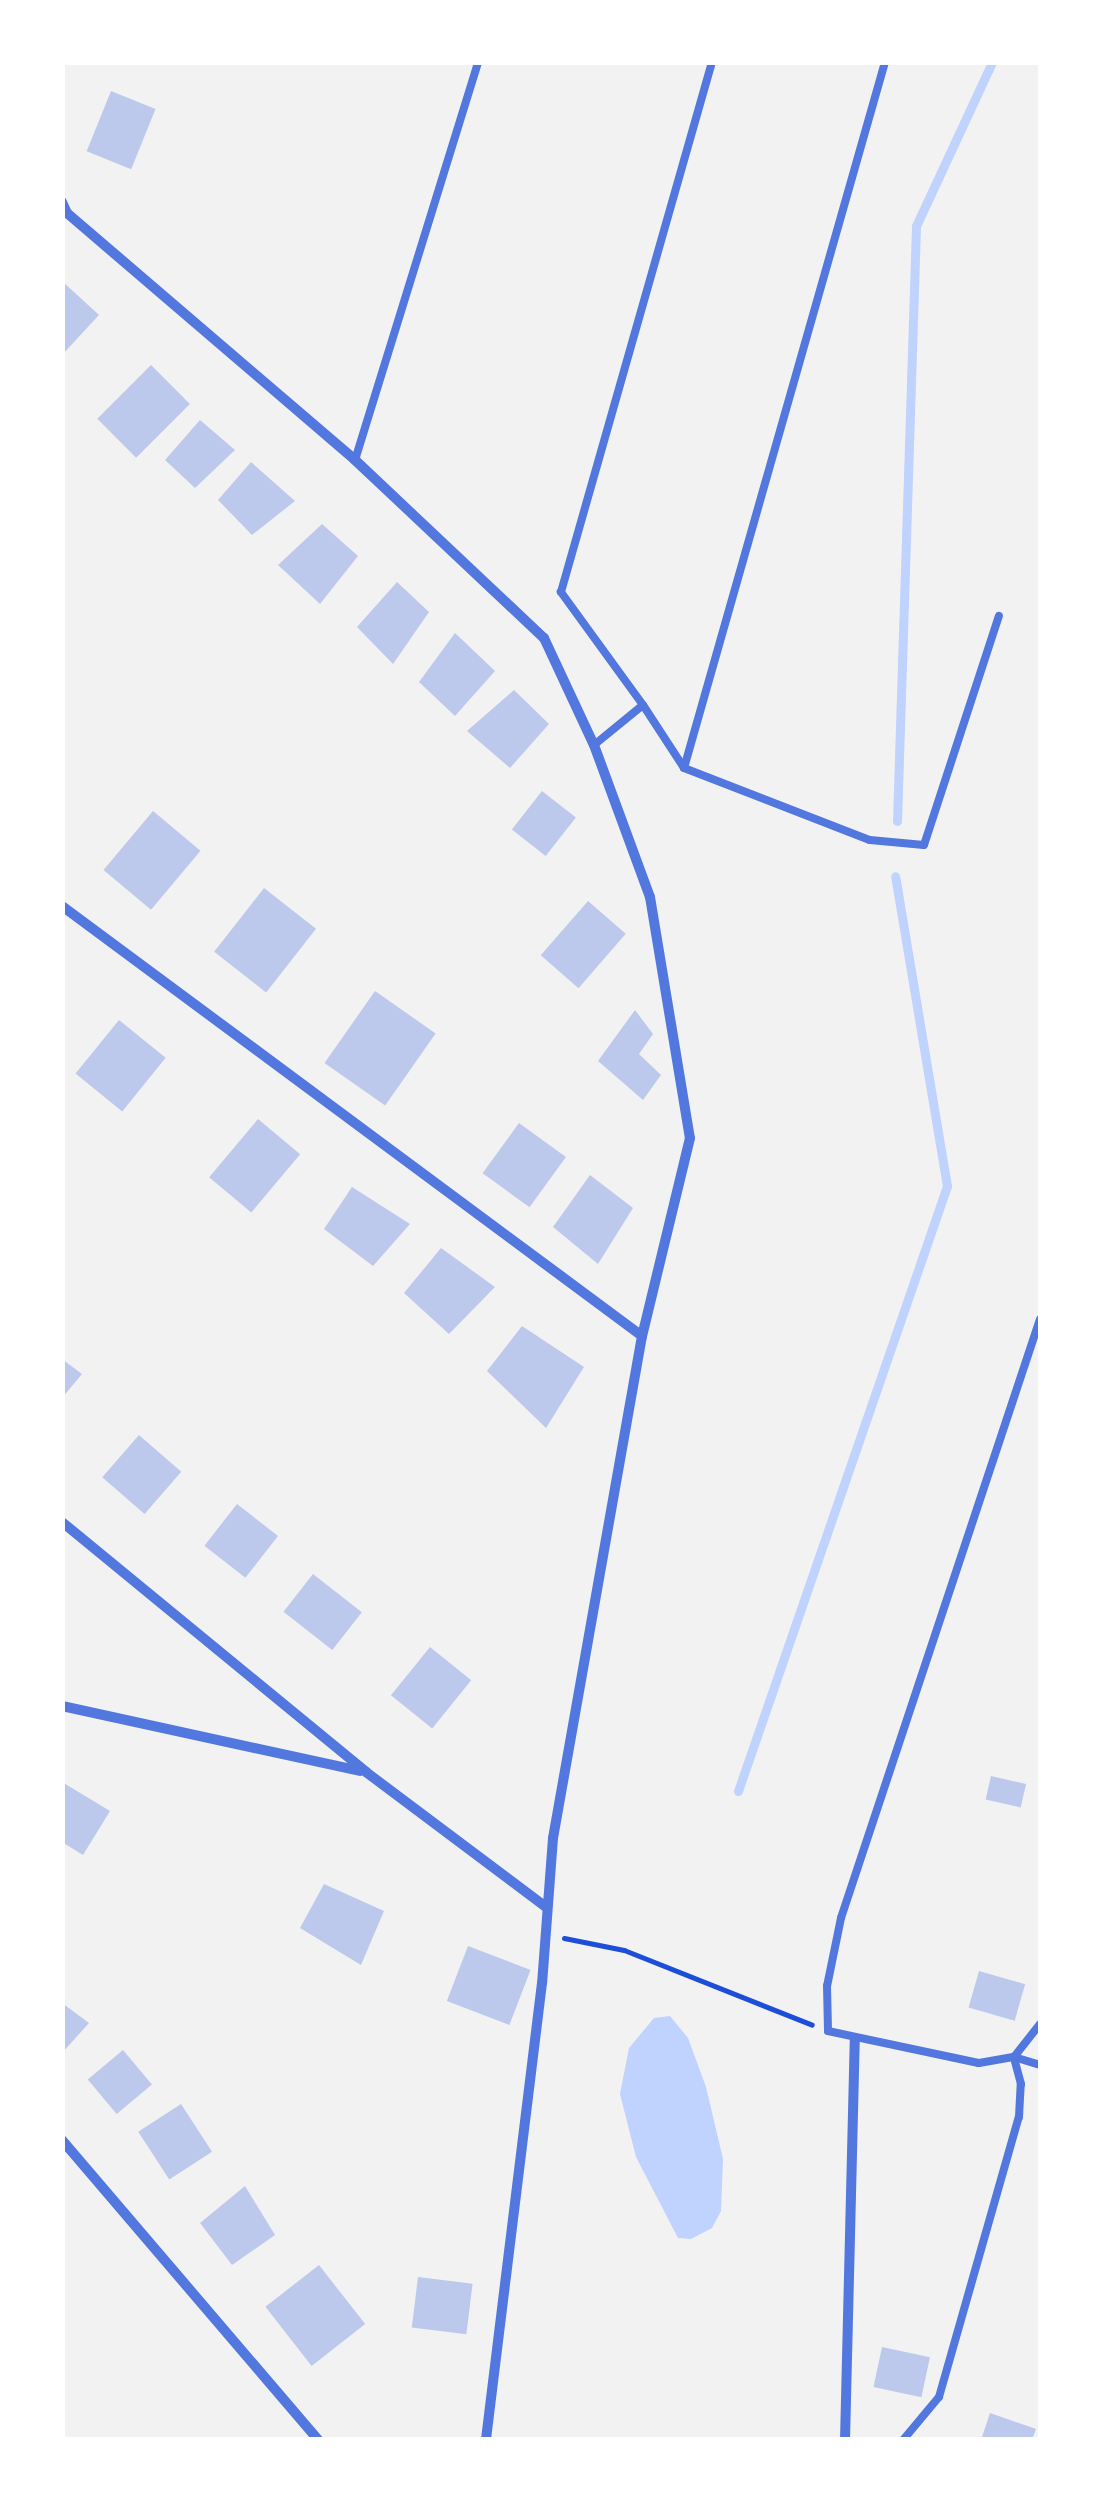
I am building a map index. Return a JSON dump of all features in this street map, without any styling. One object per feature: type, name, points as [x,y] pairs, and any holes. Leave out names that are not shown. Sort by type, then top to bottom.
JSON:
[{"type":"street","points":[[62,202],[67,213],[355,460],[544,638],[594,745],[650,896],[690,1138],[642,1336],[546,1908],[486,2440]]},
{"type":"street","points":[[62,906],[642,1336]]},
{"type":"street","points":[[62,1522],[366,1772],[546,1908]]},
{"type":"street","points":[[62,1706],[366,1772]]},
{"type":"street","points":[[845,2440],[854,2040]]},
{"type":"street","points":[[62,2140],[318,2440]]},
{"type":"lane","points":[[355,460],[478,62]]},
{"type":"lane","points":[[712,62],[561,592],[684,768],[870,840],[924,845],[999,616]]},
{"type":"lane","points":[[684,768],[885,62]]},
{"type":"lane","points":[[594,745],[642,706]]},
{"type":"lane","points":[[1040,1320],[842,1918],[827,1986],[828,2031],[854,2040],[980,2064],[1014,2057],[1040,2065]]},
{"type":"lane","points":[[1014,2057],[1040,2024]]},
{"type":"lane","points":[[903,2440],[939,2397],[1019,2117],[1021,2084],[1014,2057]]},
{"type":"path","points":[[546,1934],[624,1950],[828,2031]]},
{"type":"water","points":[[670,2016],[688,2038],[706,2087],[723,2159],[721,2211],[712,2228],[691,2239],[678,2238],[636,2157],[620,2094],[629,2048],[654,2018]]},
{"type":"building","points":[[111,91],[156,109],[131,169],[87,151]]},
{"type":"building","points":[[62,281],[99,315],[62,355]]},
{"type":"building","points":[[151,365],[190,404],[136,458],[97,419]]},
{"type":"building","points":[[200,420],[235,450],[195,488],[165,460]]},
{"type":"building","points":[[251,462],[295,501],[252,535],[218,500]]},
{"type":"building","points":[[322,524],[358,556],[320,604],[278,565]]},
{"type":"building","points":[[397,582],[429,612],[393,664],[357,627]]},
{"type":"building","points":[[455,633],[495,671],[455,716],[419,682]]},
{"type":"building","points":[[514,690],[549,724],[510,768],[467,731]]},
{"type":"building","points":[[542,791],[576,817],[546,856],[512,830]]},
{"type":"building","points":[[153,811],[200,851],[151,910],[104,870]]},
{"type":"building","points":[[264,888],[316,929],[266,992],[214,952]]},
{"type":"building","points":[[588,901],[626,934],[578,988],[541,955]]},
{"type":"building","points":[[375,991],[436,1033],[385,1106],[325,1063]]},
{"type":"building","points":[[635,1010],[653,1034],[639,1054],[661,1075],[643,1100],[598,1061]]},
{"type":"building","points":[[119,1020],[166,1058],[122,1111],[76,1074]]},
{"type":"building","points":[[258,1119],[300,1154],[251,1213],[209,1177]]},
{"type":"building","points":[[519,1123],[566,1157],[529,1207],[483,1173]]},
{"type":"building","points":[[590,1175],[633,1208],[598,1264],[553,1227]]},
{"type":"building","points":[[352,1187],[410,1224],[373,1266],[324,1229]]},
{"type":"building","points":[[441,1248],[495,1287],[449,1334],[404,1293]]},
{"type":"building","points":[[522,1326],[584,1367],[546,1428],[487,1371]]},
{"type":"building","points":[[62,1359],[82,1374],[62,1398]]},
{"type":"building","points":[[139,1435],[181,1472],[145,1514],[102,1477]]},
{"type":"building","points":[[237,1504],[278,1536],[245,1578],[204,1546]]},
{"type":"building","points":[[313,1574],[362,1612],[332,1650],[283,1612]]},
{"type":"building","points":[[430,1647],[471,1680],[432,1729],[391,1695]]},
{"type":"building","points":[[991,1776],[1026,1784],[1021,1807],[986,1799]]},
{"type":"building","points":[[62,1782],[110,1811],[83,1855],[62,1842]]},
{"type":"building","points":[[324,1884],[384,1911],[361,1965],[300,1928]]},
{"type":"building","points":[[468,1946],[531,1970],[509,2025],[447,2001]]},
{"type":"building","points":[[979,1971],[1025,1984],[1015,2021],[969,2008]]},
{"type":"building","points":[[62,2003],[89,2023],[62,2053]]},
{"type":"building","points":[[123,2050],[152,2084],[117,2114],[88,2080]]},
{"type":"building","points":[[181,2104],[212,2152],[169,2180],[138,2132]]},
{"type":"building","points":[[245,2186],[275,2235],[232,2265],[200,2223]]},
{"type":"building","points":[[319,2265],[365,2324],[312,2366],[265,2307]]},
{"type":"building","points":[[418,2277],[473,2284],[466,2334],[412,2328]]},
{"type":"building","points":[[882,2347],[930,2357],[921,2397],[873,2387]]},
{"type":"building","points":[[990,2413],[1036,2429],[1032,2440],[981,2440]]},
{"type":"waterway","points":[[897,821],[916,226],[992,62]]},
{"type":"waterway","points":[[738,1791],[947,1186],[895,876]]}]
